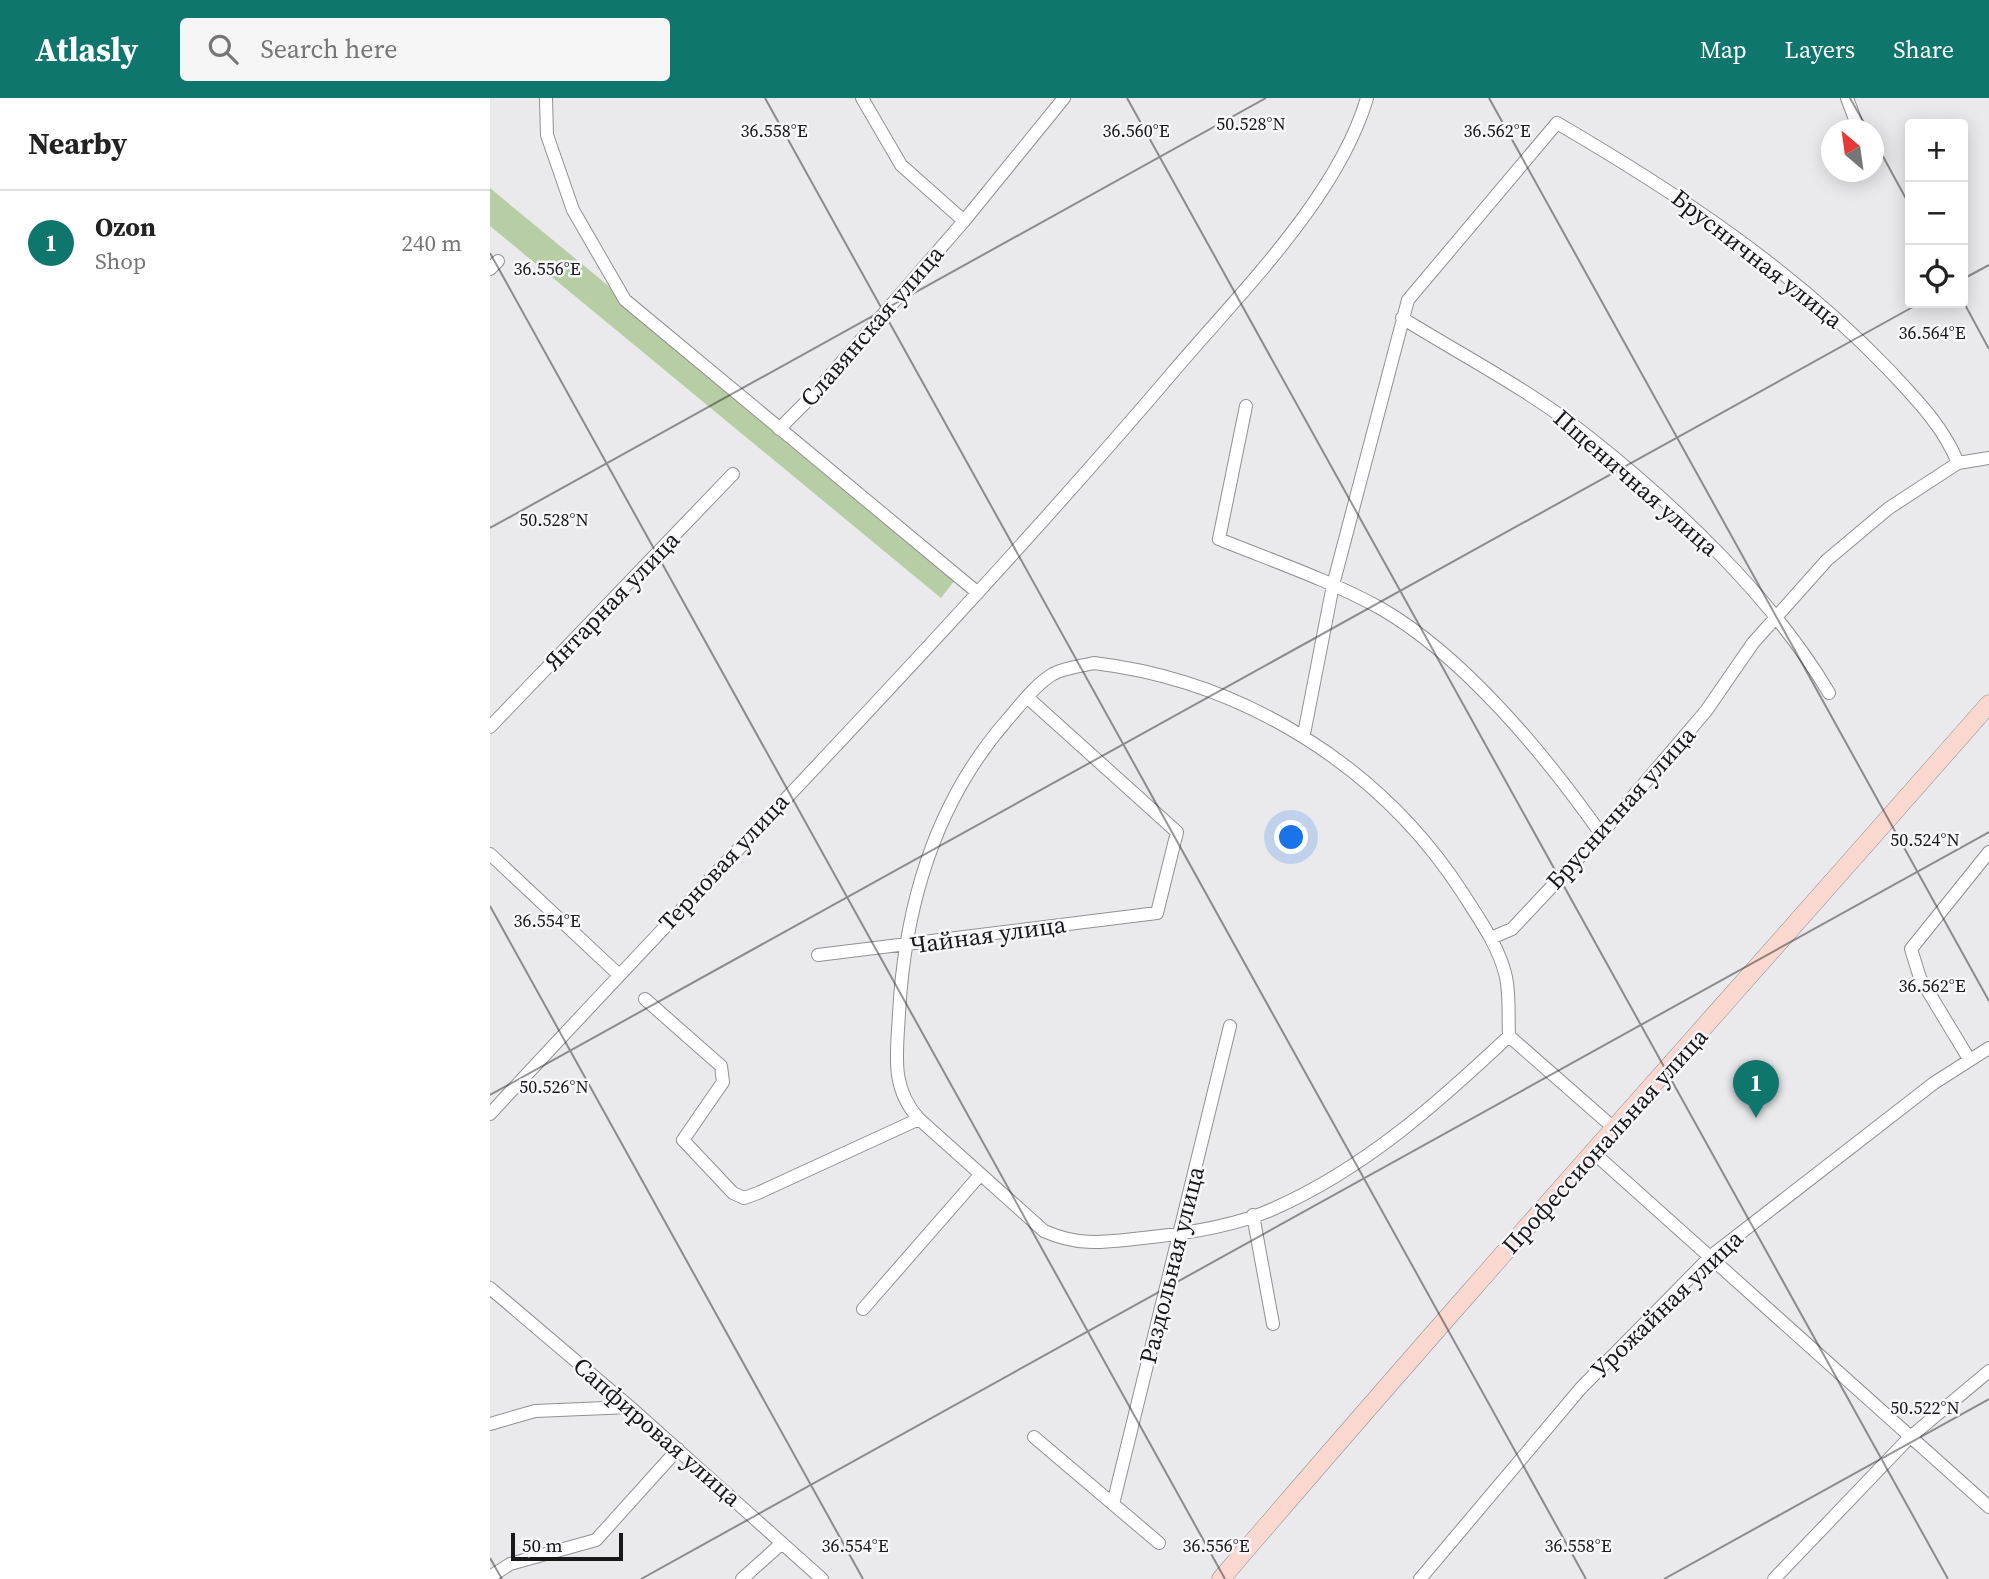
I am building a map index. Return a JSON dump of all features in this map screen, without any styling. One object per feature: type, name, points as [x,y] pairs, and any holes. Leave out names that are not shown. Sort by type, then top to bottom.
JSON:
[{"type":"street","points":[[546,98],[547,135],[573,210],[608,275],[625,300],[978,593]]},
{"type":"street","points":[[862,98],[901,165],[964,221]]},
{"type":"street","name":"Славянская улица","points":[[779,429],[815,393],[964,221],[1064,98]]},
{"type":"street","name":"Терновая улица","points":[[490,1114],[1080,481],[1277,250],[1345,154],[1367,98]]},
{"type":"street","points":[[1847,98],[1855,119]]},
{"type":"street","name":"Брусничная улица","points":[[1304,734],[1333,584],[1408,300],[1557,123],[1659,183],[1811,295],[1919,402],[1947,436],[1958,463],[1878,517],[1827,560],[1753,643],[1706,711],[1601,834],[1512,929],[1491,938]]},
{"type":"street","name":"Пщеничная улица","points":[[1402,318],[1535,399],[1590,438],[1720,556],[1804,650],[1829,693]]},
{"type":"street","points":[[1246,406],[1219,539],[1333,584],[1382,609],[1445,655],[1522,733],[1566,784],[1601,834]]},
{"type":"street","points":[[1958,463],[1989,458]]},
{"type":"street","name":"Янтарная улица","points":[[490,727],[733,474]]},
{"type":"street","points":[[1509,1036],[1387,1143],[1337,1175],[1272,1210],[1180,1234],[1089,1243],[1067,1241],[1044,1231],[919,1119],[905,1103],[899,1086],[897,1063],[904,947],[929,852],[952,796],[980,751],[1027,698],[1053,674],[1094,663],[1143,669],[1206,690],[1304,734],[1357,774],[1412,825],[1447,870],[1491,938],[1506,977],[1509,1036],[1615,1129]]},
{"type":"street","name":"Чайная улица","points":[[818,955],[904,947],[1157,913],[1177,832],[1027,698]]},
{"type":"street","name":"Профессиональная улица","points":[[1221,1579],[1384,1388],[1595,1154],[1989,704]]},
{"type":"street","points":[[1969,1059],[1920,978],[1911,949],[1989,852]]},
{"type":"street","points":[[490,854],[618,974]]},
{"type":"street","points":[[645,999],[721,1066],[723,1082],[683,1140],[733,1194],[744,1198],[758,1193],[919,1119]]},
{"type":"street","name":"Раздольная улица","points":[[1112,1504],[1230,1027]]},
{"type":"street","name":"Урожайная улица","points":[[1420,1579],[1581,1388],[1711,1256],[1870,1131],[1969,1059],[1989,1048]]},
{"type":"street","points":[[1595,1154],[1989,1507]]},
{"type":"street","points":[[863,1309],[979,1175]]},
{"type":"street","points":[[1253,1215],[1273,1324]]},
{"type":"street","name":"Сапфировая улица","points":[[490,1288],[630,1406],[822,1579]]},
{"type":"street","points":[[1774,1579],[1909,1438],[1989,1371]]},
{"type":"street","points":[[490,1424],[535,1411],[630,1406]]},
{"type":"street","points":[[1034,1437],[1159,1543]]},
{"type":"street","points":[[490,1577],[510,1564],[596,1540],[678,1450]]},
{"type":"street","points":[[742,1579],[782,1543]]},
{"type":"green space","points":[[490,188],[940,560],[955,580],[941,598],[490,226]]},
{"type":"place","name":"Ozon","points":[[1756,1118]]}]
